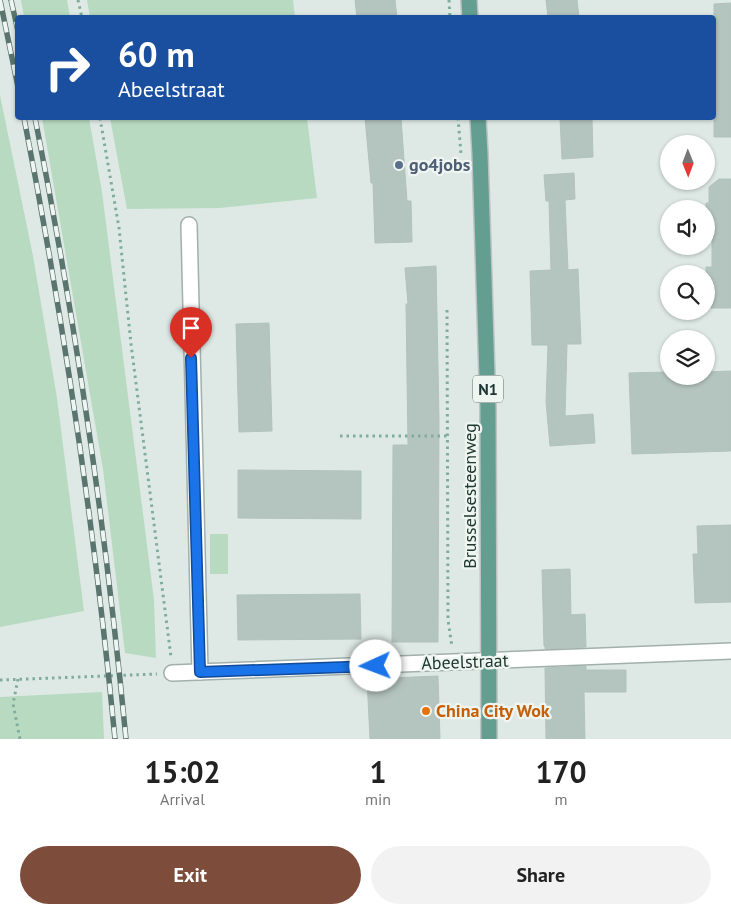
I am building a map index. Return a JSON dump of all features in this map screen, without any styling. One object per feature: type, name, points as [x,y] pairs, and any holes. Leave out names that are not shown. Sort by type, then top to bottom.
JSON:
[{"type":"main road","points":[[469,0],[470,15]]},
{"type":"main road","name":"Brusselsesteenweg","points":[[478,120],[488,408],[490,734]]},
{"type":"street","points":[[189,225],[190,340],[200,672]]},
{"type":"street","name":"Abeelstraat","points":[[172,673],[731,651]]},
{"type":"path","points":[[78,0],[81,15]]},
{"type":"path","points":[[449,0],[450,15]]},
{"type":"path","points":[[0,680],[172,673],[132,354],[119,228],[100,120]]},
{"type":"path","points":[[458,120],[461,156]]},
{"type":"path","points":[[447,310],[448,620],[454,663]]},
{"type":"path","points":[[340,436],[447,436]]},
{"type":"path","points":[[18,679],[13,704],[20,739]]},
{"type":"green space","points":[[21,0],[67,0],[70,15],[24,15]]},
{"type":"green space","points":[[87,0],[293,0],[295,15],[90,15]]},
{"type":"green space","points":[[0,95],[33,256],[57,398],[84,611],[0,627]]},
{"type":"green space","points":[[42,120],[89,120],[102,192],[154,600],[156,658],[125,653],[103,469]]},
{"type":"green space","points":[[110,120],[307,120],[317,198],[220,208],[127,209]]},
{"type":"green space","points":[[210,534],[228,534],[228,574],[210,574]]},
{"type":"green space","points":[[102,692],[104,739],[0,739],[0,697]]},
{"type":"building","points":[[355,0],[395,0],[397,15],[357,15]]},
{"type":"building","points":[[546,0],[577,0],[579,15],[548,15]]},
{"type":"building","points":[[731,3],[731,137],[715,137],[714,135],[714,120],[716,120],[716,15],[714,15],[714,4]]},
{"type":"building","points":[[365,120],[401,120],[407,201],[411,201],[412,242],[375,243],[373,183],[371,183]]},
{"type":"building","points":[[560,120],[592,120],[593,157],[562,159]]},
{"type":"building","points":[[574,173],[575,199],[565,200],[568,270],[578,269],[581,344],[567,344],[565,416],[593,414],[595,443],[550,446],[546,402],[548,345],[532,345],[530,271],[551,270],[549,201],[546,201],[544,175]]},
{"type":"building","points":[[719,179],[731,179],[731,308],[715,308],[715,265],[712,265],[712,255],[715,255],[715,200],[709,200],[709,190],[715,190],[715,182]]},
{"type":"building","points":[[436,266],[439,419],[438,642],[392,642],[393,445],[408,445],[406,304],[408,304],[405,268]]},
{"type":"building","points":[[269,323],[272,431],[239,432],[236,324]]},
{"type":"building","points":[[731,371],[731,451],[632,454],[629,373],[660,372],[660,385],[715,385],[715,372]]},
{"type":"building","points":[[238,470],[361,471],[361,519],[238,518]]},
{"type":"building","points":[[731,525],[731,602],[695,603],[693,554],[698,554],[697,526]]},
{"type":"building","points":[[570,569],[571,615],[585,614],[586,647],[545,649],[542,570]]},
{"type":"building","points":[[360,594],[361,639],[238,640],[237,595]]},
{"type":"building","points":[[586,666],[586,670],[626,670],[626,692],[584,692],[585,739],[546,739],[545,668]]},
{"type":"building","points":[[438,676],[440,739],[370,739],[367,679]]},
{"type":"railway","points":[[0,0],[15,72]]},
{"type":"railway","points":[[11,0],[15,18]]},
{"type":"railway","points":[[24,120],[39,195],[77,427],[98,583],[115,739]]},
{"type":"railway","points":[[35,120],[77,350],[109,583],[126,739]]},
{"type":"place","name":"go4jobs","points":[[399,165]]},
{"type":"place","name":"China City Wok","points":[[426,711]]},
{"type":"route","points":[[191,358],[200,672],[376,666]]}]
